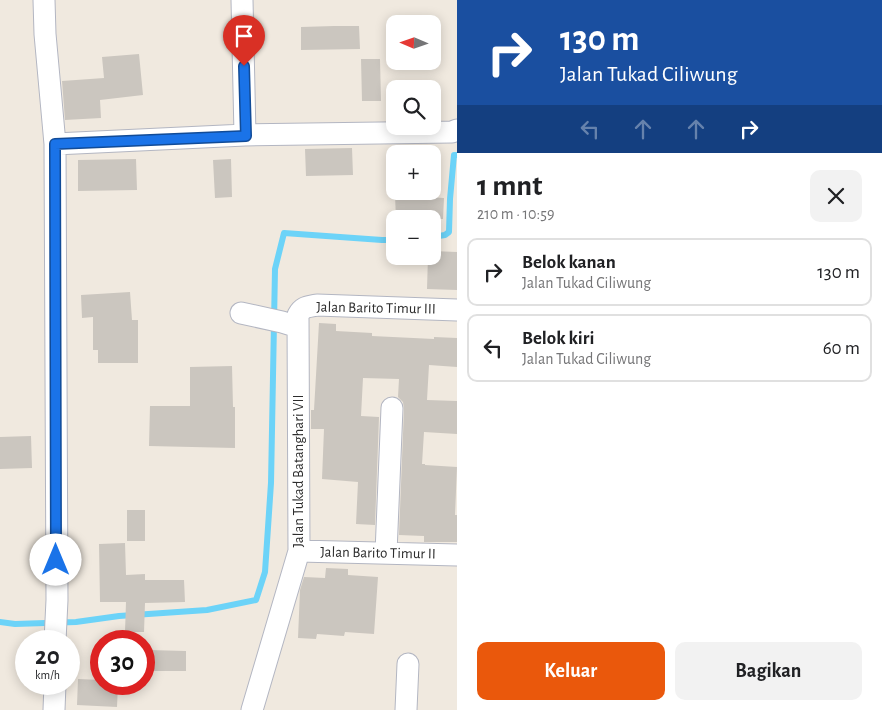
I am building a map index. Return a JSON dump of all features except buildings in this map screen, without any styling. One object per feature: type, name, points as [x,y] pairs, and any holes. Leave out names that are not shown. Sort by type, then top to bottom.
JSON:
[{"type":"street","points":[[44,0],[45,34],[55,144],[57,600],[55,630]]},
{"type":"street","points":[[242,0],[246,136]]},
{"type":"street","points":[[55,144],[246,136],[452,132],[457,130]]},
{"type":"street","name":"Jalan Barito Timur III","points":[[285,320],[301,310],[317,305],[457,310]]},
{"type":"street","points":[[241,313],[285,320]]},
{"type":"street","name":"Jalan Tukad Batanghari VII","points":[[252,710],[299,551],[285,320]]},
{"type":"street","points":[[386,553],[392,408]]},
{"type":"street","name":"Jalan Barito Timur II","points":[[299,551],[457,554]]},
{"type":"street","points":[[406,710],[408,664]]},
{"type":"street","points":[[54,710],[55,695]]},
{"type":"waterway","points":[[441,236],[449,232],[454,155],[457,155]]},
{"type":"waterway","points":[[0,622],[15,624],[76,622],[119,616],[207,610],[256,600],[265,572],[271,483],[275,269],[284,233],[386,240]]},
{"type":"route","points":[[56,560],[55,144],[246,136],[244,66]]}]
